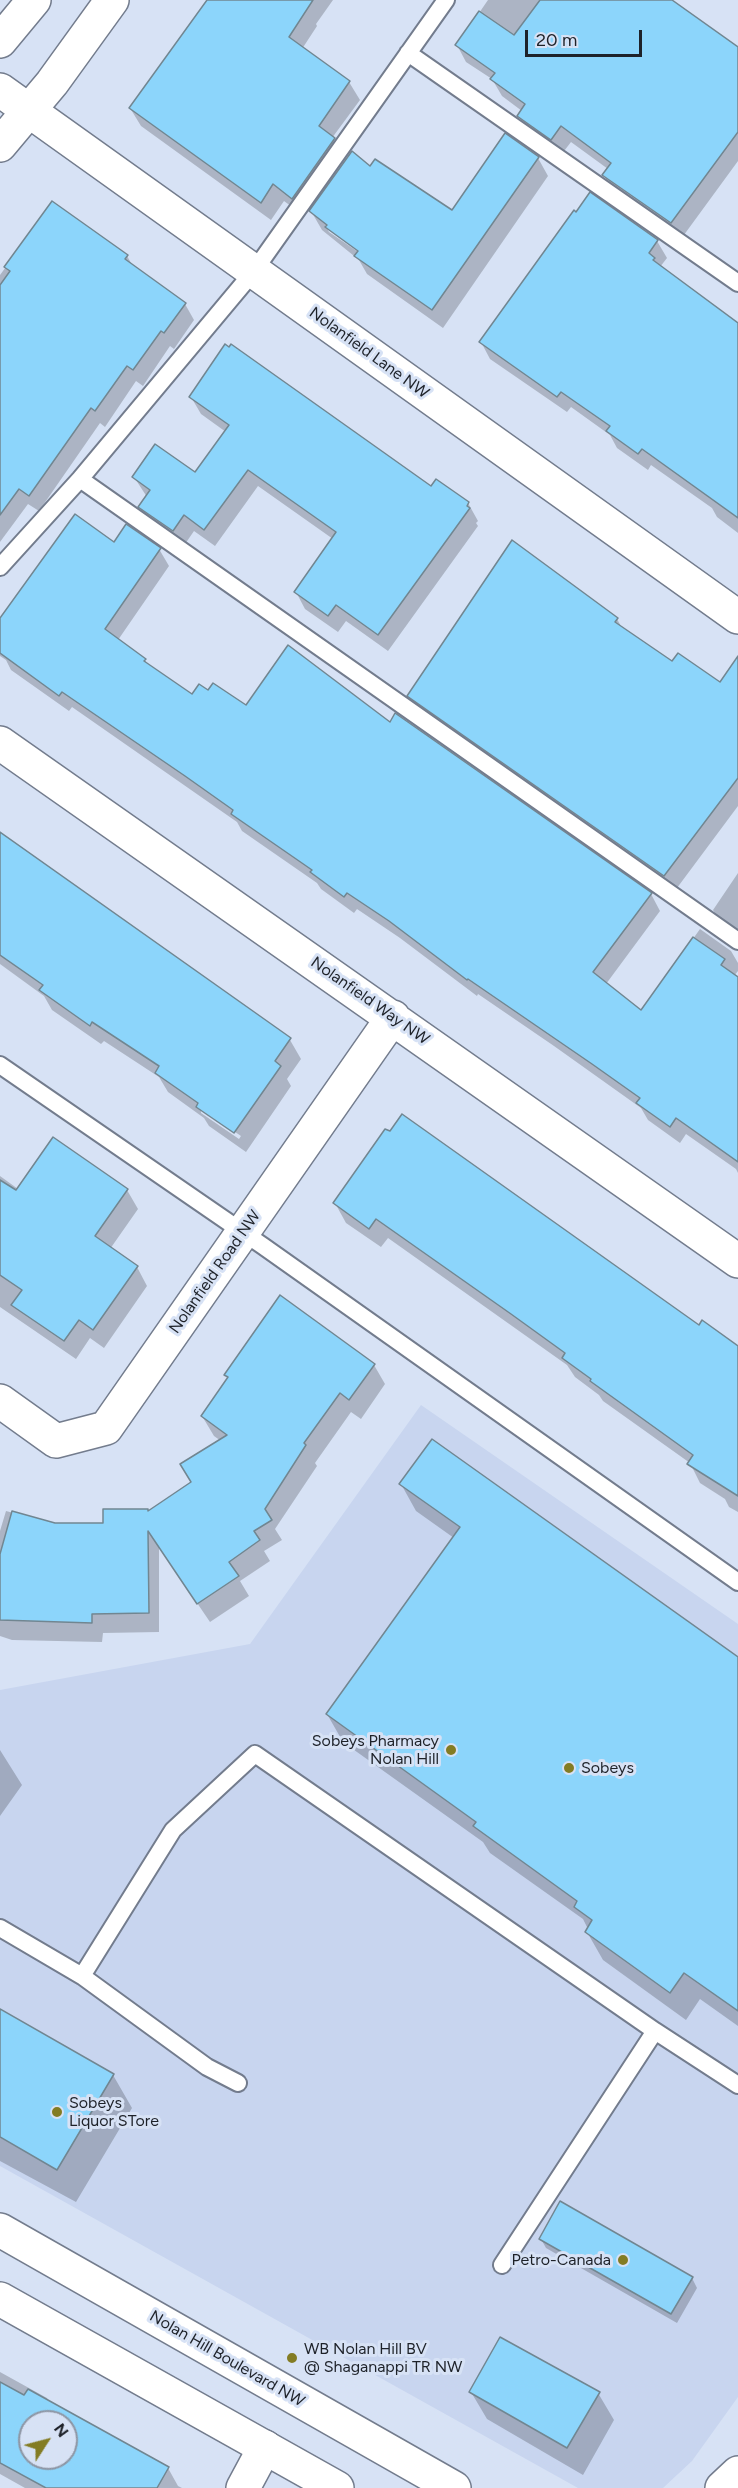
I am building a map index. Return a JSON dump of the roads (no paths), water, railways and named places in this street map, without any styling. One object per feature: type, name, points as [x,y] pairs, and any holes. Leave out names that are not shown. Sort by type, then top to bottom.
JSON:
[{"type":"street","points":[[0,41],[33,0]]},
{"type":"street","points":[[0,145],[52,83],[112,0]]},
{"type":"street","name":"Nolanfield Lane NW","points":[[0,90],[738,617]]},
{"type":"street","name":"Nolanfield Way NW","points":[[0,743],[738,1261]]},
{"type":"street","name":"Nolanfield Road NW","points":[[0,1401],[56,1441],[106,1428],[393,1017]]},
{"type":"street","name":"Nolan Hill Boulevard NW","points":[[0,2230],[454,2488]]},
{"type":"street","points":[[0,2299],[337,2488]]},
{"type":"street","points":[[243,2488],[265,2447]]},
{"type":"street","points":[[722,2488],[738,2474]]},
{"type":"lane","points":[[0,567],[80,479],[254,271],[446,0]]},
{"type":"lane","points":[[408,53],[738,283]]},
{"type":"lane","points":[[80,479],[738,940]]},
{"type":"lane","points":[[0,1065],[242,1232],[738,1582]]},
{"type":"lane","points":[[82,1976],[173,1830],[255,1754],[655,2031],[738,2085]]},
{"type":"lane","points":[[0,1928],[82,1976],[207,2067],[238,2083]]},
{"type":"lane","points":[[502,2265],[655,2031]]},
{"type":"place","name":"Sobeys Pharmacy Nolan Hill","points":[[451,1750]]},
{"type":"place","name":"Sobeys","points":[[569,1768]]},
{"type":"place","name":"Sobeys Liquor STore","points":[[57,2112]]},
{"type":"place","name":"Petro-Canada","points":[[623,2260]]},
{"type":"place","name":"WB Nolan Hill BV @ Shaganappi TR NW","points":[[292,2358]]}]
